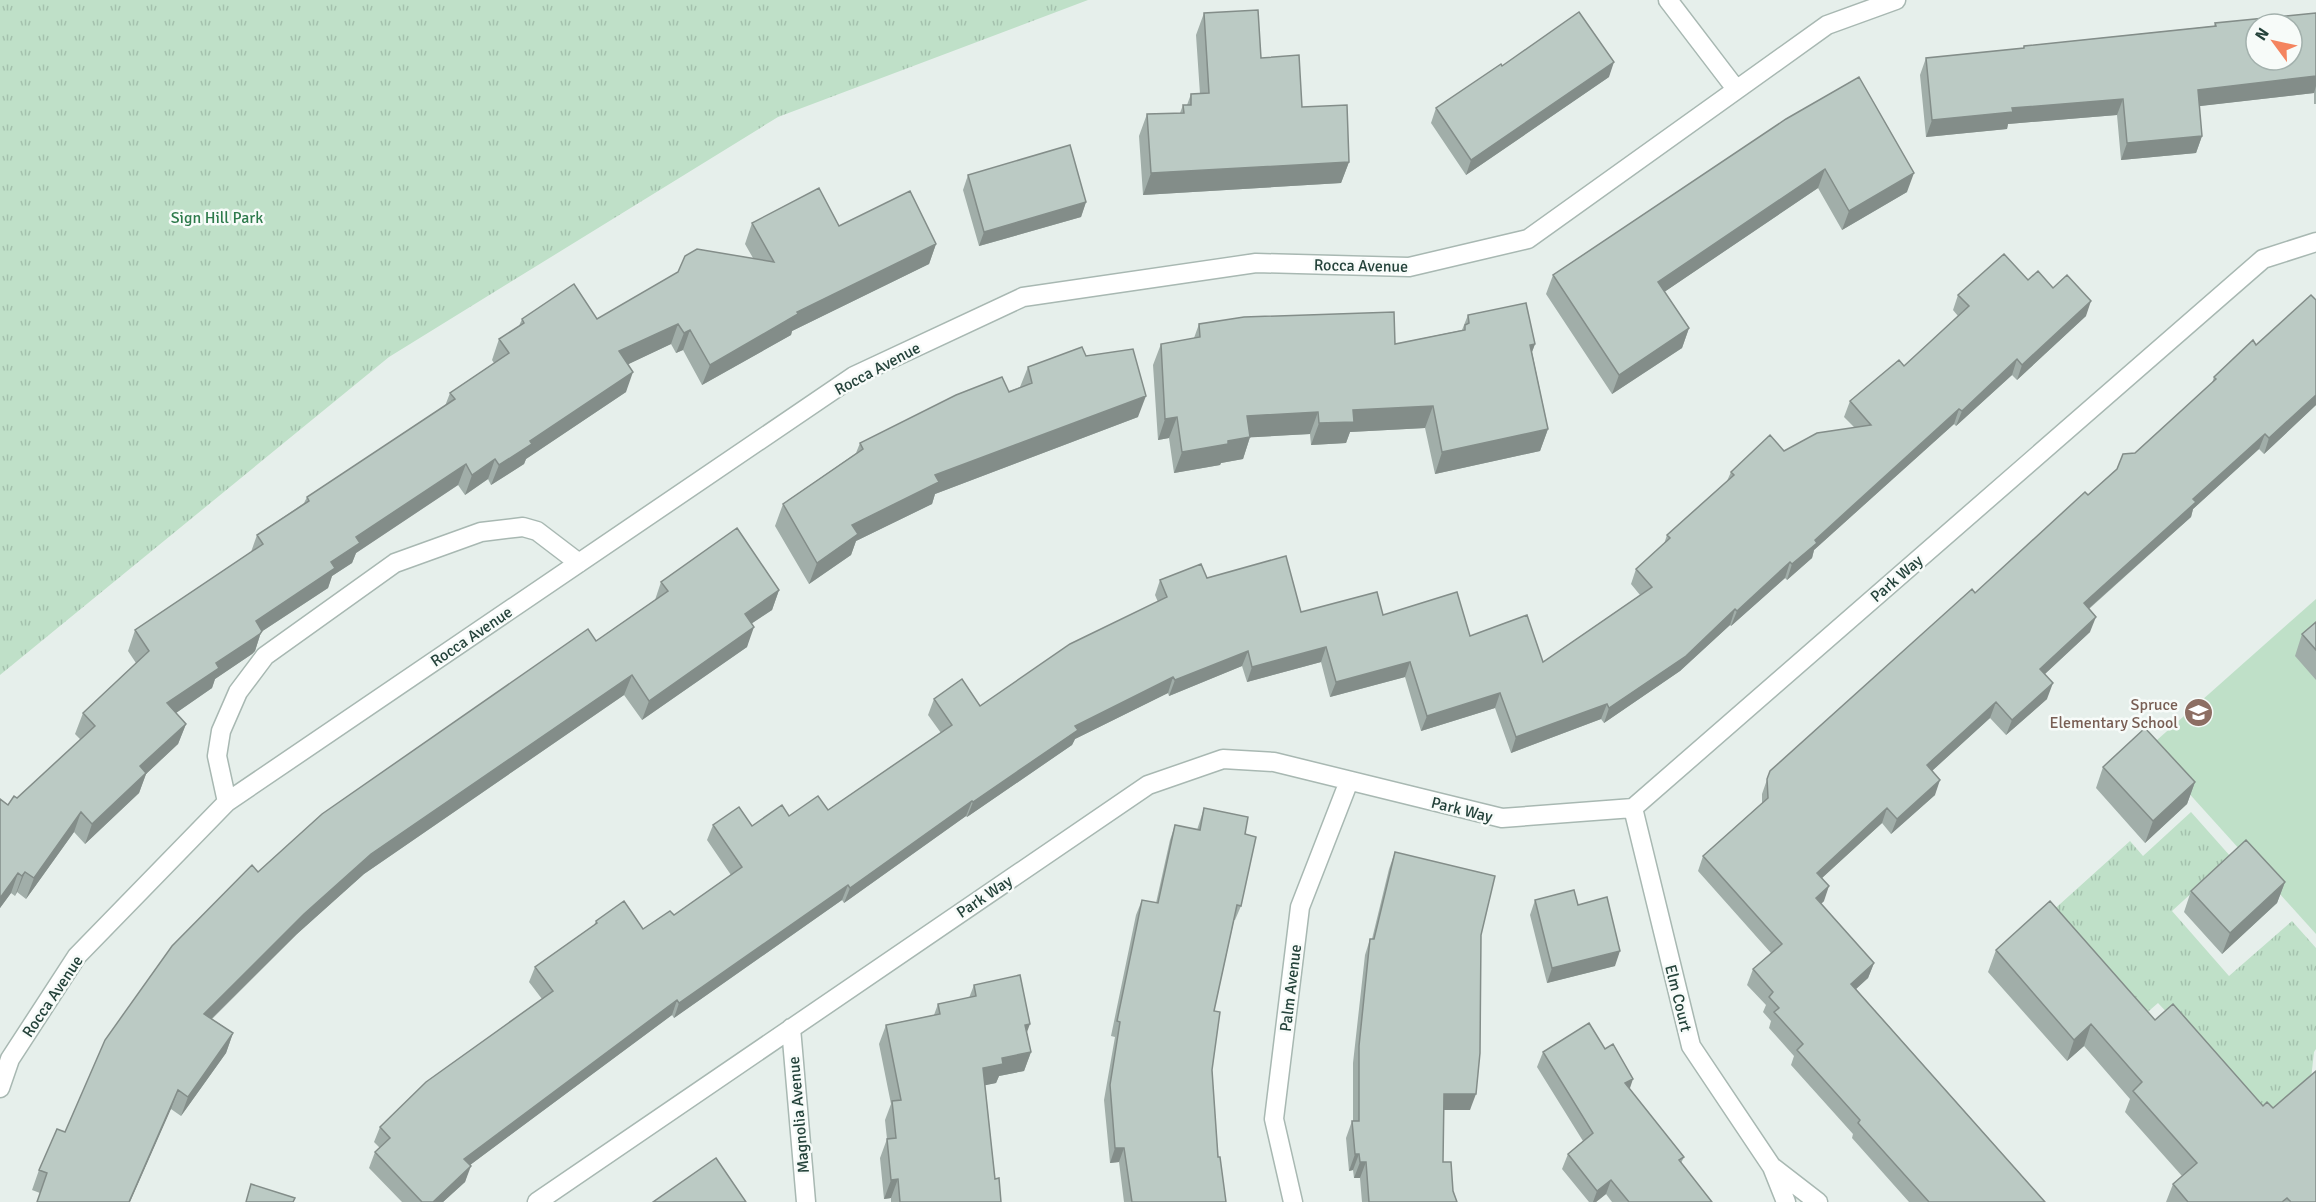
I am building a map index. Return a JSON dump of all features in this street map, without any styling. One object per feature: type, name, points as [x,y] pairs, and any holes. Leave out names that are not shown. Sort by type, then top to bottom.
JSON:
[{"type":"street","points":[[1668,0],[1736,89]]},
{"type":"street","name":"Rocca Avenue","points":[[0,1088],[10,1059],[77,956],[227,802],[854,376],[1023,297],[1256,263],[1409,267],[1528,239],[1827,25],[1896,0]]},
{"type":"street","name":"Park Way","points":[[537,1202],[1148,785],[1223,759],[1274,762],[1502,818],[1633,808],[2263,259],[2316,242]]},
{"type":"street","points":[[227,802],[217,756],[221,730],[238,692],[265,656],[395,562],[481,532],[523,527],[537,531],[579,563]]},
{"type":"street","name":"Palm Avenue","points":[[1293,1202],[1274,1119],[1300,907],[1349,781]]},
{"type":"street","name":"Elm Court","points":[[1633,808],[1691,1046],[1772,1167],[1786,1202]]},
{"type":"street","name":"Magnolia Avenue","points":[[790,1028],[806,1202]]},
{"type":"street","name":"Elm Court","points":[[1772,1167],[1818,1202]]},
{"type":"green space","name":"Sign Hill Park","points":[[0,0],[1088,0],[778,117],[389,357],[0,675]]},
{"type":"green space","points":[[2316,599],[2316,934],[2148,748]]},
{"type":"green space","points":[[2191,812],[2231,857],[2172,911],[2229,976],[2292,921],[2316,948],[2316,1049],[2311,1079],[2264,1117],[2158,1003],[2142,1017],[2049,914],[2130,841],[2143,856]]},
{"type":"building","points":[[1258,10],[1261,58],[1299,55],[1302,107],[1347,105],[1349,162],[1151,173],[1147,114],[1184,113],[1183,105],[1191,105],[1191,94],[1209,93],[1204,13]]},
{"type":"building","points":[[1579,12],[1614,62],[1471,160],[1436,108],[1501,64],[1502,66]]},
{"type":"building","points":[[2316,13],[2316,76],[2198,90],[2202,136],[2127,143],[2123,99],[2012,108],[2013,112],[1932,120],[1926,58],[2216,26],[2215,23],[2244,20],[2244,72],[2304,72],[2304,14]]},
{"type":"building","points":[[1859,77],[1914,173],[1849,211],[1825,169],[1658,282],[1689,328],[1619,375],[1553,275],[1786,119]]},
{"type":"building","points":[[1070,145],[1086,202],[984,232],[968,175]]},
{"type":"building","points":[[819,188],[839,226],[910,191],[936,244],[797,312],[798,314],[710,365],[690,330],[684,333],[678,324],[619,351],[633,372],[530,441],[532,444],[499,465],[495,459],[472,475],[466,464],[356,537],[360,543],[331,562],[335,568],[256,621],[262,631],[260,634],[216,663],[219,668],[167,703],[186,724],[140,766],[146,773],[92,824],[81,812],[34,878],[25,872],[22,876],[18,873],[0,898],[0,799],[8,805],[14,796],[17,798],[95,726],[83,713],[149,651],[135,630],[263,544],[257,535],[309,501],[307,497],[455,399],[450,393],[509,353],[499,339],[524,323],[522,319],[574,284],[597,319],[678,272],[685,256],[697,249],[774,262],[752,223]]},
{"type":"building","points":[[2004,254],[2028,280],[2038,271],[2053,288],[2067,275],[2091,301],[2022,365],[2017,359],[1962,411],[1959,409],[1815,540],[1817,543],[1792,564],[1790,562],[1737,611],[1735,609],[1686,656],[1609,708],[1607,704],[1516,737],[1500,693],[1427,716],[1410,662],[1336,682],[1326,647],[1252,667],[1248,651],[1175,680],[1173,677],[1075,726],[1078,730],[972,801],[850,888],[848,885],[679,1003],[677,1000],[464,1159],[471,1166],[433,1202],[422,1202],[375,1152],[390,1138],[380,1127],[426,1082],[553,991],[535,967],[624,901],[643,929],[670,911],[674,915],[742,867],[713,825],[739,807],[752,826],[782,805],[789,816],[818,796],[828,810],[952,725],[934,699],[962,679],[980,706],[1070,644],[1167,597],[1160,580],[1201,564],[1207,578],[1286,556],[1301,612],[1377,592],[1383,615],[1457,592],[1470,636],[1527,615],[1543,662],[1652,587],[1636,569],[1670,538],[1667,535],[1734,475],[1731,472],[1770,435],[1784,451],[1817,433],[1871,425],[1850,401],[1899,360],[1904,366],[1969,306],[1958,295]]},
{"type":"building","points":[[2311,295],[2316,300],[2316,395],[2269,438],[2265,434],[2193,499],[2196,502],[2084,603],[2096,617],[2040,669],[2053,683],[2012,720],[1996,702],[1927,765],[1940,780],[1897,819],[1887,808],[1817,873],[1829,886],[1816,898],[1874,963],[1851,984],[2045,1202],[1929,1202],[1858,1123],[1860,1120],[1797,1050],[1803,1044],[1774,1012],[1779,1008],[1769,997],[1773,992],[1753,969],[1782,944],[1703,856],[1768,798],[1767,779],[1770,771],[1972,589],[1975,593],[2085,492],[2088,495],[2117,469],[2123,454],[2135,453],[2216,379],[2214,377],[2253,340],[2256,345]]},
{"type":"building","points":[[1526,303],[1535,344],[1530,345],[1548,429],[1442,452],[1433,406],[1353,410],[1354,422],[1319,423],[1318,412],[1247,416],[1250,437],[1228,441],[1228,444],[1182,452],[1177,417],[1165,419],[1161,344],[1200,337],[1199,324],[1244,317],[1394,312],[1395,344],[1465,330],[1465,325],[1469,323],[1468,315]]},
{"type":"building","points":[[1082,347],[1086,356],[1133,349],[1146,396],[935,475],[939,482],[852,525],[858,534],[817,563],[783,504],[863,449],[860,443],[956,395],[1002,377],[1009,392],[1032,383],[1028,367]]},
{"type":"building","points":[[737,528],[779,590],[745,614],[754,627],[649,701],[632,675],[371,854],[304,914],[204,1014],[233,1033],[188,1097],[178,1090],[129,1202],[37,1202],[47,1173],[39,1170],[57,1129],[65,1132],[105,1040],[172,946],[252,865],[258,872],[322,814],[588,629],[596,641],[668,591],[661,582]]},
{"type":"building","points":[[2316,622],[2316,650],[2302,634]]},
{"type":"building","points":[[2145,728],[2195,782],[2153,821],[2103,767]]},
{"type":"building","points":[[1204,808],[1248,817],[1245,834],[1256,837],[1241,906],[1237,905],[1214,1011],[1220,1012],[1212,1070],[1218,1157],[1220,1157],[1226,1202],[1132,1202],[1124,1148],[1115,1148],[1110,1085],[1120,1022],[1117,1021],[1142,900],[1158,903],[1175,825],[1200,830]]},
{"type":"building","points":[[2246,840],[2285,882],[2230,933],[2191,891]]},
{"type":"building","points":[[1395,852],[1495,876],[1481,935],[1480,1053],[1476,1094],[1444,1094],[1443,1162],[1451,1162],[1453,1191],[1457,1202],[1369,1202],[1366,1162],[1360,1162],[1359,1154],[1355,1154],[1352,1121],[1359,1121],[1359,1046],[1370,939],[1374,939]]},
{"type":"building","points":[[1574,890],[1578,905],[1607,897],[1620,951],[1552,968],[1535,900]]},
{"type":"building","points":[[2050,901],[2155,1020],[2173,1004],[2263,1106],[2267,1102],[2273,1108],[2316,1071],[2316,1202],[2291,1202],[2287,1198],[2282,1202],[2188,1202],[2173,1184],[2197,1163],[2133,1091],[2142,1082],[2091,1024],[2074,1040],[1996,950]]},
{"type":"building","points":[[1020,975],[1030,1024],[1025,1025],[1031,1052],[1002,1058],[1003,1064],[983,1068],[995,1179],[999,1178],[1001,1202],[900,1202],[898,1179],[891,1180],[887,1139],[896,1138],[892,1101],[901,1100],[886,1025],[940,1014],[938,1004],[976,996],[974,985]]},
{"type":"building","points":[[1589,1023],[1605,1049],[1613,1044],[1633,1079],[1625,1083],[1684,1157],[1679,1160],[1712,1202],[1629,1202],[1611,1180],[1597,1191],[1568,1154],[1593,1133],[1543,1052]]},
{"type":"building","points":[[716,1158],[746,1202],[653,1202]]},
{"type":"building","points":[[251,1184],[295,1198],[293,1202],[246,1202]]},
{"type":"place","name":"Spruce Elementary School","points":[[2199,713]]}]
